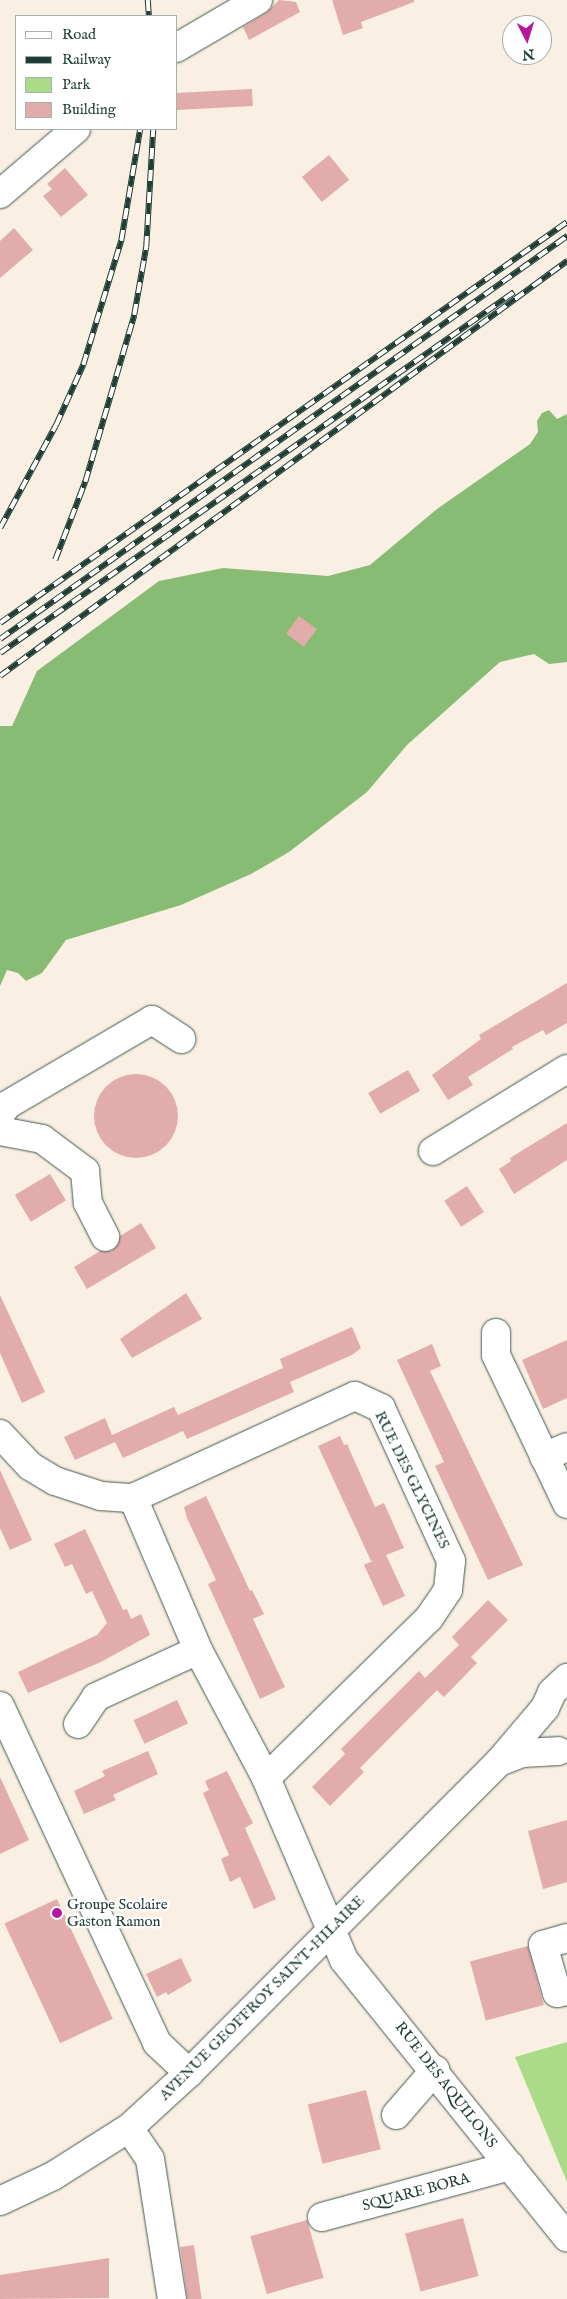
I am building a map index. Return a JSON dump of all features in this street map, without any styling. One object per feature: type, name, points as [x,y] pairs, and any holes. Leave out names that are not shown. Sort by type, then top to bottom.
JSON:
[{"type":"street","points":[[178,47],[258,0]]},
{"type":"street","points":[[0,194],[75,130]]},
{"type":"street","points":[[0,1115],[7,1105],[152,1020],[181,1039]]},
{"type":"street","points":[[433,1151],[567,1069]]},
{"type":"street","points":[[0,1131],[42,1139],[85,1171],[88,1203],[104,1237]]},
{"type":"street","points":[[496,1333],[496,1355],[555,1452],[567,1504]]},
{"type":"street","name":"RUE DES GLYCINES","points":[[0,1434],[30,1466],[56,1481],[101,1496],[133,1498],[355,1396],[380,1408],[451,1561],[448,1590],[429,1618],[266,1778]]},
{"type":"street","points":[[133,1498],[198,1650],[266,1778],[330,1930]]},
{"type":"street","points":[[78,1724],[96,1697],[198,1650]]},
{"type":"street","name":"AVENUE GEOFFROY SAINT-HILAIRE","points":[[0,2200],[54,2176],[129,2128],[189,2073],[499,1762],[545,1708],[552,1692],[567,1678]]},
{"type":"street","points":[[0,1706],[157,2043],[189,2073]]},
{"type":"street","name":"AVENUE GEOFFROY SAINT-HILAIRE","points":[[545,1708],[545,1725],[563,1754]]},
{"type":"street","name":"AVENUE GEOFFROY SAINT-HILAIRE","points":[[499,1762],[522,1753],[563,1754]]},
{"type":"street","name":"RUE DES AQUILONS","points":[[330,1930],[344,1960],[435,2070],[567,2237]]},
{"type":"street","points":[[567,1938],[543,1944],[557,1994],[567,1991]]},
{"type":"street","points":[[396,2115],[435,2070]]},
{"type":"street","points":[[129,2128],[150,2159],[172,2299]]},
{"type":"street","name":"SQUARE BORA","points":[[322,2217],[510,2166]]},
{"type":"green space","points":[[549,410],[557,419],[567,414],[567,662],[549,664],[534,654],[500,662],[407,745],[367,792],[289,852],[251,874],[181,905],[66,940],[42,973],[26,981],[18,973],[7,970],[0,986],[0,726],[12,726],[37,671],[159,581],[223,568],[328,576],[370,565],[437,509],[530,444],[538,432],[537,421],[542,413]]},
{"type":"green space","points":[[567,2042],[567,2182],[515,2057]]},
{"type":"building","points":[[279,0],[296,2],[300,12],[249,40],[243,27],[266,13]]},
{"type":"building","points":[[332,0],[414,0],[414,2],[361,22],[363,28],[343,35]]},
{"type":"building","points":[[252,89],[253,106],[178,110],[178,93]]},
{"type":"building","points":[[329,155],[349,180],[322,202],[302,177]]},
{"type":"building","points":[[65,168],[88,195],[61,217],[43,196],[52,189],[47,184]]},
{"type":"building","points":[[14,228],[33,250],[0,278],[0,241]]},
{"type":"building","points":[[299,616],[317,629],[304,647],[286,634]]},
{"type":"building","points":[[567,983],[567,1023],[546,1035],[543,1030],[512,1047],[513,1049],[468,1077],[473,1085],[448,1100],[432,1075],[481,1039],[479,1035]]},
{"type":"building","points":[[408,1070],[420,1091],[380,1114],[368,1093]]},
{"type":"building","points":[[136,1074],[152,1077],[166,1086],[175,1100],[178,1116],[175,1132],[166,1146],[152,1155],[136,1158],[120,1155],[106,1146],[97,1132],[94,1116],[97,1100],[106,1086],[120,1077]]},
{"type":"building","points":[[567,1123],[567,1160],[514,1194],[499,1169],[511,1161],[510,1158]]},
{"type":"building","points":[[50,1174],[66,1201],[31,1222],[15,1195]]},
{"type":"building","points":[[467,1186],[484,1212],[461,1227],[444,1201]]},
{"type":"building","points":[[141,1223],[156,1248],[87,1289],[74,1267],[100,1251],[112,1251],[120,1236]]},
{"type":"building","points":[[186,1293],[202,1319],[132,1358],[120,1339]]},
{"type":"building","points":[[0,1295],[45,1392],[22,1403],[0,1353]]},
{"type":"building","points":[[352,1327],[361,1348],[352,1355],[290,1382],[294,1392],[187,1439],[183,1431],[123,1458],[115,1442],[75,1460],[64,1437],[105,1418],[112,1435],[174,1407],[178,1415],[283,1368],[280,1359]]},
{"type":"building","points":[[567,1340],[567,1398],[543,1409],[522,1360]]},
{"type":"building","points":[[432,1344],[441,1366],[430,1371],[523,1565],[488,1580],[435,1466],[444,1462],[397,1360]]},
{"type":"building","points":[[340,1436],[344,1445],[347,1444],[375,1507],[384,1503],[404,1548],[386,1555],[405,1596],[383,1606],[364,1565],[375,1560],[371,1561],[318,1446]]},
{"type":"building","points":[[0,1470],[32,1540],[10,1550],[0,1528]]},
{"type":"building","points":[[206,1496],[250,1591],[252,1590],[264,1614],[253,1619],[285,1687],[260,1699],[208,1584],[216,1580],[187,1518],[184,1507]]},
{"type":"building","points":[[85,1529],[123,1610],[127,1609],[131,1619],[141,1614],[150,1635],[101,1662],[28,1693],[18,1672],[97,1635],[107,1623],[92,1591],[86,1594],[72,1564],[65,1567],[54,1544]]},
{"type":"building","points":[[488,1600],[508,1620],[471,1657],[477,1663],[444,1697],[437,1690],[360,1768],[364,1772],[330,1806],[312,1787],[345,1754],[341,1749],[419,1671],[425,1678],[459,1645],[452,1637]]},
{"type":"building","points":[[177,1700],[188,1724],[144,1744],[133,1720]]},
{"type":"building","points":[[148,1751],[158,1774],[113,1795],[116,1800],[84,1814],[74,1791],[105,1776],[102,1771]]},
{"type":"building","points":[[227,1771],[253,1823],[245,1828],[276,1899],[254,1909],[240,1877],[230,1882],[221,1859],[229,1855],[203,1793],[209,1790],[205,1781]]},
{"type":"building","points":[[0,1777],[29,1840],[0,1854]]},
{"type":"building","points":[[567,1820],[567,1882],[543,1889],[528,1831]]},
{"type":"building","points":[[57,1899],[113,2019],[60,2043],[4,1924]]},
{"type":"building","points":[[528,1946],[544,2005],[486,2020],[470,1962]]},
{"type":"building","points":[[181,1958],[192,1981],[168,1995],[166,1992],[157,1997],[146,1974]]},
{"type":"building","points":[[366,2090],[381,2149],[323,2164],[308,2105]]},
{"type":"building","points":[[463,2218],[479,2276],[421,2291],[405,2234]]},
{"type":"building","points":[[307,2220],[324,2278],[267,2294],[250,2236]]},
{"type":"building","points":[[194,2245],[202,2299],[187,2299],[180,2247]]},
{"type":"building","points":[[109,2258],[109,2298],[0,2299],[0,2275]]},
{"type":"railway","points":[[148,0],[149,15]]},
{"type":"railway","points":[[0,528],[56,425],[83,365],[121,241],[140,130]]},
{"type":"railway","points":[[55,560],[85,482],[134,315],[146,247],[153,130]]},
{"type":"railway","points":[[0,623],[567,222]]},
{"type":"railway","points":[[0,639],[567,236]]},
{"type":"railway","points":[[0,676],[567,261]]},
{"type":"railway","points":[[0,653],[514,292]]},
{"type":"place","name":"Groupe Scolaire Gaston Ramon","points":[[57,1913]]}]
